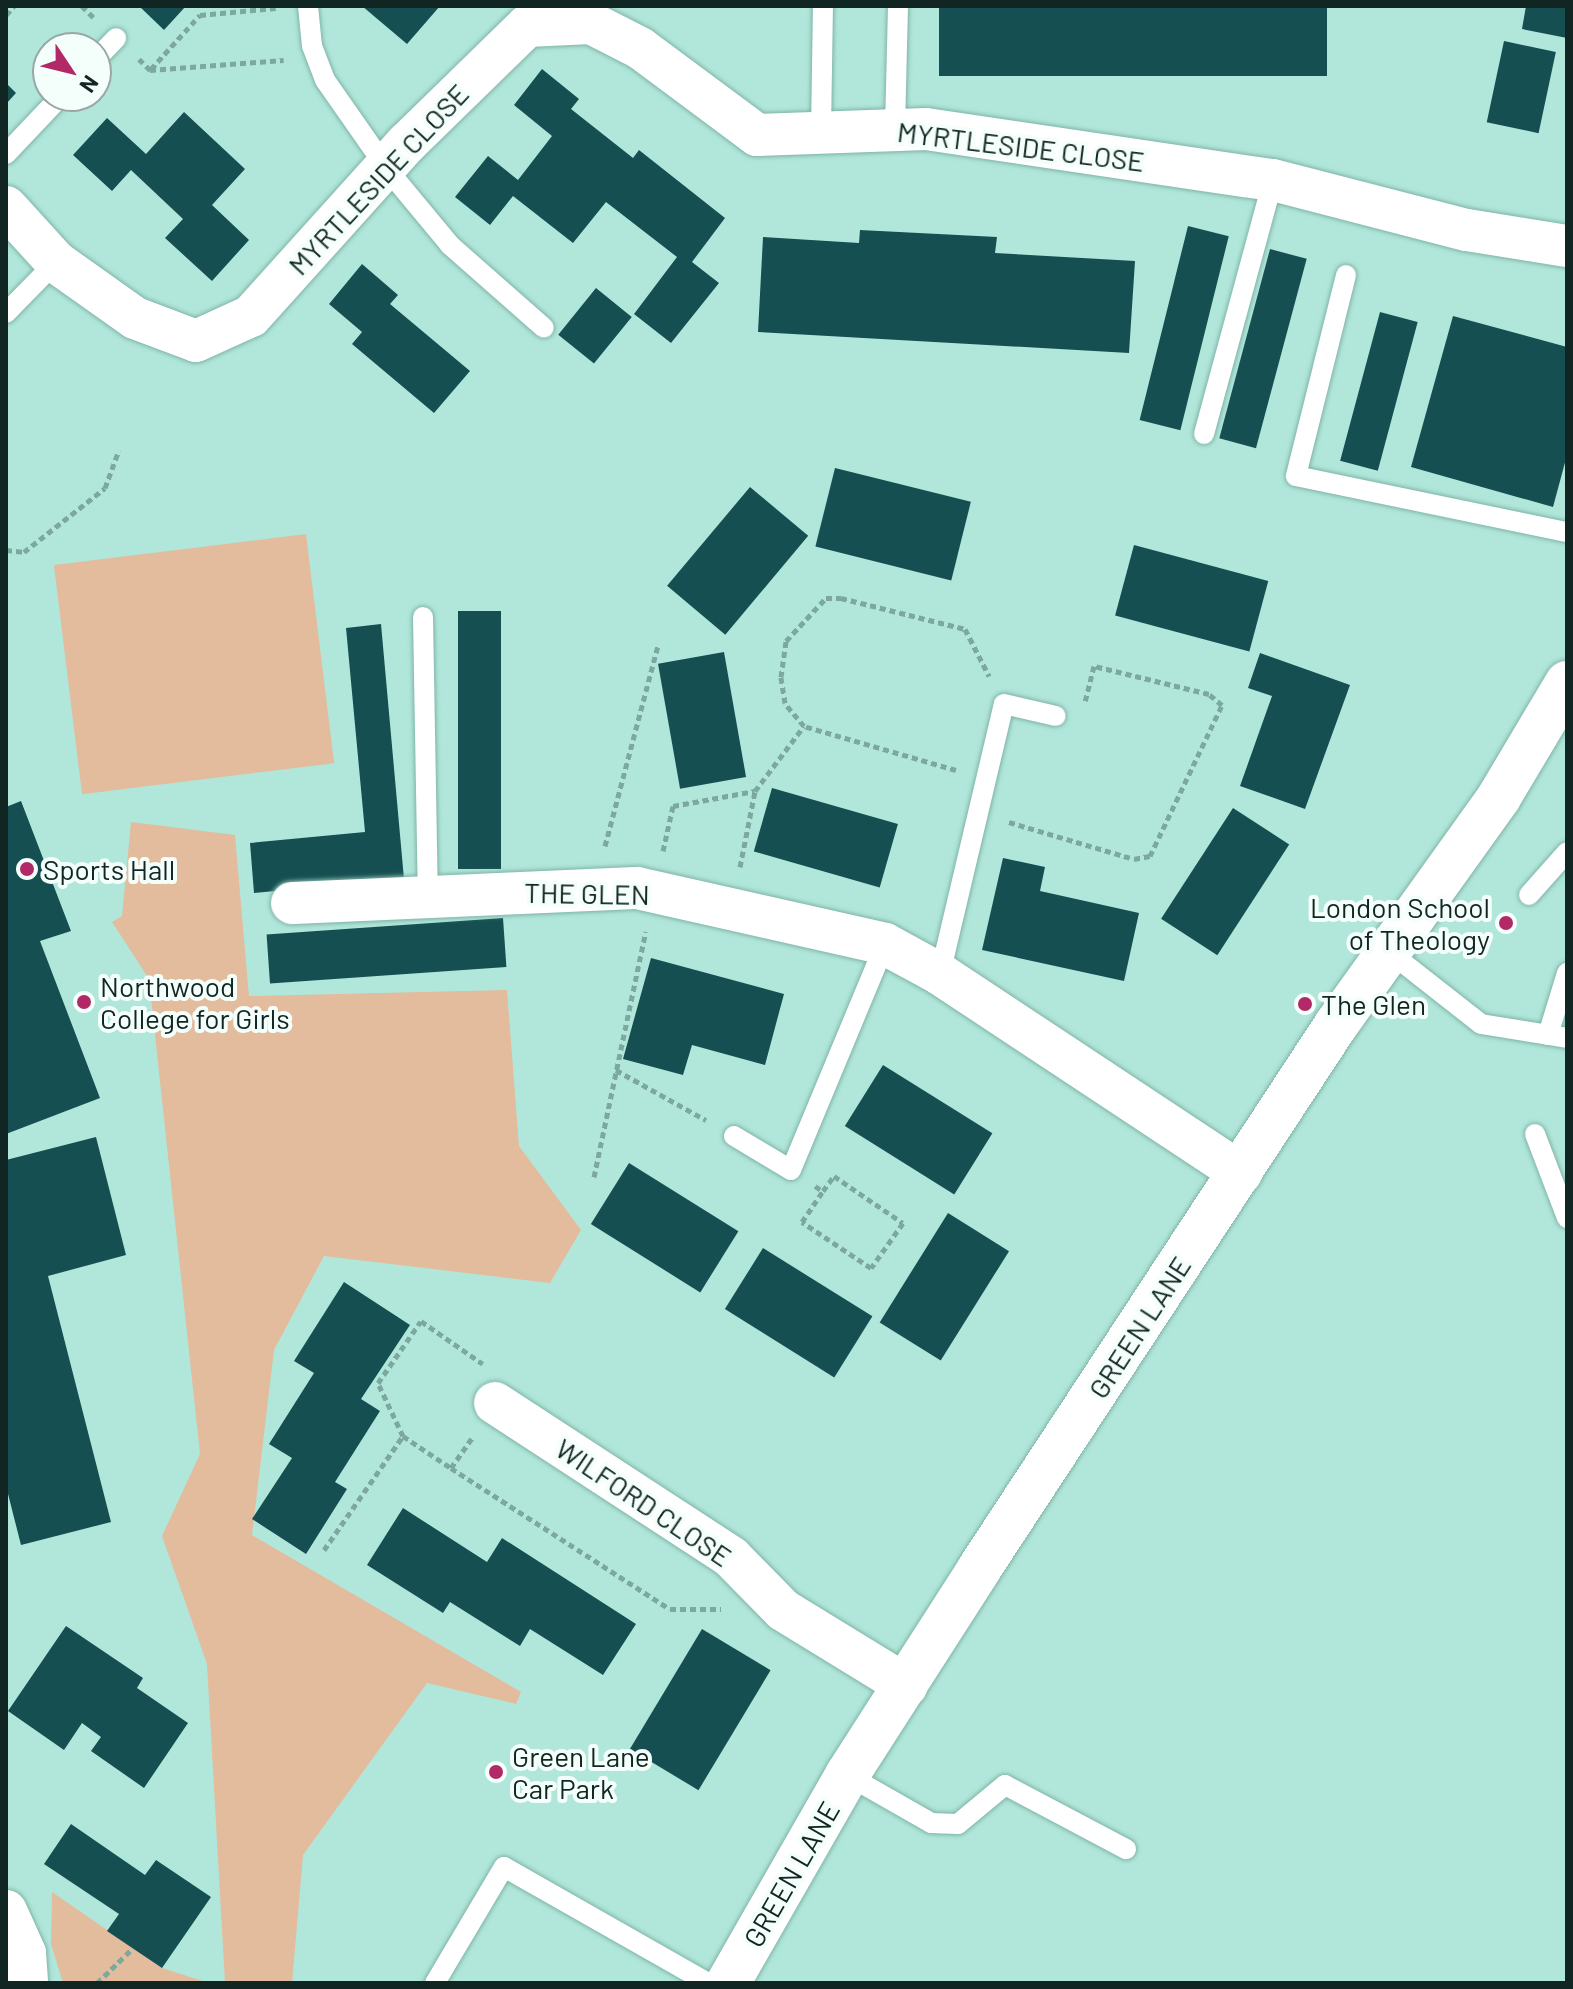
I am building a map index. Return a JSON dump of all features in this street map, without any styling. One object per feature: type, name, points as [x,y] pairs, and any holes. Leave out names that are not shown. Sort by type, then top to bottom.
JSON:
[{"type":"main road","name":"GREEN LANE","points":[[728,1983],[847,1775],[1388,951],[1499,797],[1567,683]]},
{"type":"street","name":"MYRTLESIDE CLOSE","points":[[6,207],[56,262],[135,318],[196,341],[251,316],[461,87],[527,26],[591,23],[640,48],[757,135],[926,129],[1273,180],[1467,230],[1567,246]]},
{"type":"street","name":"THE GLEN","points":[[292,903],[594,890],[654,892],[732,907],[885,944],[940,974],[1241,1173]]},
{"type":"street","name":"WILFORD CLOSE","points":[[495,1403],[731,1557],[783,1610],[907,1686]]},
{"type":"street","points":[[6,1911],[25,1953],[27,1983]]},
{"type":"lane","points":[[308,6],[317,58],[325,80],[387,169],[450,245],[544,328]]},
{"type":"lane","points":[[821,131],[823,6]]},
{"type":"lane","points":[[895,129],[898,6]]},
{"type":"lane","points":[[112,42],[116,38]]},
{"type":"lane","points":[[6,154],[46,112]]},
{"type":"lane","points":[[1204,434],[1273,180]]},
{"type":"lane","points":[[6,313],[56,262]]},
{"type":"lane","points":[[1346,275],[1296,476],[1567,532]]},
{"type":"lane","points":[[423,617],[428,898]]},
{"type":"lane","points":[[940,974],[1004,704],[1056,716]]},
{"type":"lane","points":[[1529,895],[1567,852]]},
{"type":"lane","points":[[734,1136],[791,1170],[885,944]]},
{"type":"lane","points":[[1388,951],[1481,1024],[1558,1036],[1567,973]]},
{"type":"lane","points":[[1535,1134],[1561,1185],[1567,1218]]},
{"type":"lane","points":[[847,1775],[931,1823],[958,1824],[1005,1785],[1126,1849]]},
{"type":"lane","points":[[435,1983],[504,1867],[708,1983]]},
{"type":"path","points":[[6,15],[14,6]]},
{"type":"path","points":[[82,6],[150,70],[317,58]]},
{"type":"path","points":[[150,70],[200,15],[291,6]]},
{"type":"path","points":[[6,550],[24,552],[105,488],[119,450]]},
{"type":"path","points":[[984,778],[804,726],[785,703],[781,677],[786,641],[826,598],[965,629],[1004,704]]},
{"type":"path","points":[[594,890],[658,645]]},
{"type":"path","points":[[976,813],[1134,859],[1150,856],[1222,705],[1209,694],[1094,666],[1080,721],[1056,716]]},
{"type":"path","points":[[732,907],[755,791],[804,726]]},
{"type":"path","points":[[594,1177],[673,806],[755,791]]},
{"type":"path","points":[[616,1070],[734,1136]]},
{"type":"path","points":[[791,1170],[823,1191]]},
{"type":"path","points":[[834,1176],[903,1223],[871,1268],[802,1222],[823,1191],[834,1176]]},
{"type":"path","points":[[451,1468],[510,1382],[421,1321],[378,1383],[403,1436],[451,1468],[670,1609],[783,1610]]},
{"type":"path","points":[[324,1550],[403,1436]]},
{"type":"path","points":[[97,1983],[133,1948]]},
{"type":"shaded area","points":[[306,534],[334,763],[82,794],[54,565]]},
{"type":"shaded area","points":[[131,822],[235,835],[249,996],[507,990],[519,1146],[581,1230],[550,1283],[324,1256],[274,1350],[252,1535],[521,1692],[516,1704],[427,1683],[303,1855],[292,1983],[225,1983],[207,1664],[162,1536],[200,1454],[149,979],[112,922],[122,916]]},
{"type":"shaded area","points":[[52,1892],[162,1968],[209,1983],[63,1983],[51,1944]]},
{"type":"building","points":[[139,6],[186,6],[164,30]]},
{"type":"building","points":[[362,6],[440,6],[407,44]]},
{"type":"building","points":[[939,6],[1327,6],[1327,76],[939,76]]},
{"type":"building","points":[[1526,6],[1567,6],[1567,38],[1522,29]]},
{"type":"building","points":[[1504,41],[1556,52],[1539,133],[1487,122]]},
{"type":"building","points":[[542,69],[579,99],[571,109],[633,158],[639,150],[725,218],[692,262],[719,283],[671,343],[634,314],[677,257],[606,202],[573,243],[513,196],[490,225],[455,197],[488,156],[518,180],[552,136],[514,105]]},
{"type":"building","points":[[6,83],[16,93],[6,104]]},
{"type":"building","points":[[184,112],[245,169],[212,205],[249,240],[212,281],[165,238],[183,219],[131,170],[112,191],[73,155],[107,118],[146,154]]},
{"type":"building","points":[[1188,226],[1229,236],[1180,430],[1140,420]]},
{"type":"building","points":[[860,230],[997,237],[995,253],[1135,261],[1129,353],[758,332],[763,237],[859,243]]},
{"type":"building","points":[[1270,249],[1307,259],[1256,448],[1219,438]]},
{"type":"building","points":[[362,264],[398,295],[390,304],[470,371],[434,413],[352,344],[362,332],[329,304]]},
{"type":"building","points":[[596,288],[632,317],[594,364],[558,335]]},
{"type":"building","points":[[1380,312],[1418,322],[1378,471],[1340,461]]},
{"type":"building","points":[[1453,316],[1567,347],[1567,455],[1553,507],[1411,467]]},
{"type":"building","points":[[835,468],[971,502],[951,580],[815,547]]},
{"type":"building","points":[[750,487],[808,536],[725,635],[667,586]]},
{"type":"building","points":[[1134,545],[1268,581],[1249,651],[1115,616]]},
{"type":"building","points":[[458,611],[501,611],[501,869],[458,869]]},
{"type":"building","points":[[381,624],[404,879],[254,893],[250,843],[365,832],[346,628]]},
{"type":"building","points":[[724,652],[746,777],[680,789],[658,664]]},
{"type":"building","points":[[1260,653],[1350,685],[1305,809],[1240,786],[1272,696],[1248,688]]},
{"type":"building","points":[[772,788],[898,824],[880,888],[754,851]]},
{"type":"building","points":[[21,801],[71,931],[40,941],[100,1098],[6,1134],[6,807]]},
{"type":"building","points":[[1233,808],[1289,844],[1217,955],[1161,919]]},
{"type":"building","points":[[1003,858],[1045,867],[1040,891],[1139,913],[1124,981],[982,950]]},
{"type":"building","points":[[503,918],[506,967],[270,983],[267,935]]},
{"type":"building","points":[[651,958],[784,994],[765,1065],[692,1045],[683,1075],[623,1059]]},
{"type":"building","points":[[883,1065],[992,1133],[954,1194],[845,1126]]},
{"type":"building","points":[[96,1137],[126,1255],[48,1276],[111,1522],[21,1545],[6,1486],[6,1160]]},
{"type":"building","points":[[629,1163],[738,1231],[700,1292],[591,1224]]},
{"type":"building","points":[[948,1213],[1009,1251],[941,1361],[880,1322]]},
{"type":"building","points":[[763,1248],[872,1316],[834,1377],[725,1309]]},
{"type":"building","points":[[344,1282],[410,1325],[361,1399],[380,1411],[335,1482],[347,1489],[306,1554],[252,1519],[292,1458],[269,1444],[314,1373],[294,1361]]},
{"type":"building","points":[[403,1508],[487,1562],[502,1538],[636,1624],[603,1675],[530,1629],[520,1646],[450,1602],[443,1613],[367,1565]]},
{"type":"building","points":[[66,1626],[143,1678],[137,1688],[188,1723],[144,1788],[91,1751],[101,1737],[82,1723],[64,1750],[8,1711]]},
{"type":"building","points":[[702,1629],[771,1670],[698,1790],[630,1749]]},
{"type":"building","points":[[71,1824],[145,1875],[156,1860],[211,1897],[162,1968],[107,1931],[119,1914],[44,1864]]},
{"type":"place","name":"Sports Hall","points":[[27,869]]},
{"type":"place","name":"London School of Theology","points":[[1506,923]]},
{"type":"place","name":"Northwood College for Girls","points":[[84,1002]]},
{"type":"place","name":"The Glen","points":[[1305,1004]]},
{"type":"place","name":"Green Lane Car Park","points":[[496,1772]]}]
